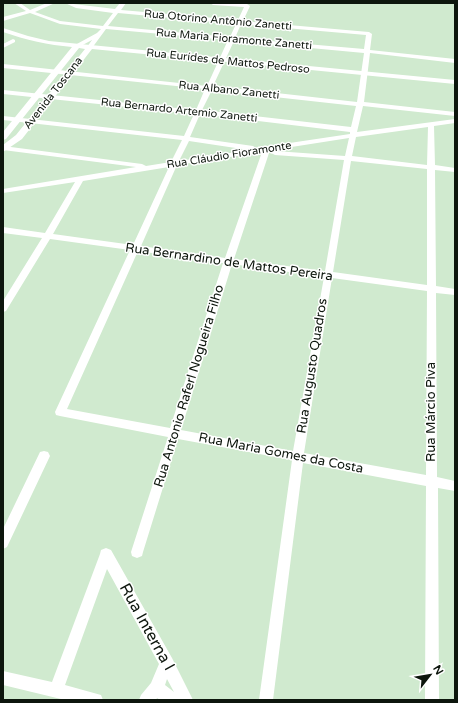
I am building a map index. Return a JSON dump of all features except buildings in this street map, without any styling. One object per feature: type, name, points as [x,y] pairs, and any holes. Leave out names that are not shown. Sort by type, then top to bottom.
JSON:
[{"type":"street","name":"Rua Maria Fioramonte Zanetti","points":[[17,3],[29,12],[62,23],[366,51],[455,61]]},
{"type":"street","points":[[3,19],[29,12],[52,3]]},
{"type":"street","name":"Rua Otorino Antônio Zanetti","points":[[68,3],[82,8],[369,34]]},
{"type":"street","name":"Avenida Toscana","points":[[4,148],[19,136],[123,3]]},
{"type":"street","points":[[134,249],[248,6],[214,3]]},
{"type":"street","name":"Rua Eurídes de Mattos Pedroso","points":[[3,30],[26,38],[75,49]]},
{"type":"street","name":"Avenida Toscana","points":[[3,137],[75,49],[100,34]]},
{"type":"street","name":"Rua Augusto Quadros","points":[[266,700],[298,456],[327,275],[348,158],[360,104],[369,34]]},
{"type":"street","name":"Rua Eurídes de Mattos Pedroso","points":[[3,37],[31,46],[87,50],[221,64],[455,82]]},
{"type":"street","points":[[3,46],[13,41]]},
{"type":"street","name":"Rua Albano Zanetti","points":[[3,66],[455,114]]},
{"type":"street","name":"Rua Eurídes de Mattos Pedroso","points":[[363,76],[455,88]]},
{"type":"street","name":"Rua Bernardo Artemio Zanetti","points":[[3,92],[198,112],[354,132]]},
{"type":"street","points":[[3,118],[186,138],[264,151],[348,158],[455,170]]},
{"type":"street","name":"Rua Cláudio Fioramonte","points":[[3,191],[264,151],[354,132],[431,125],[455,121]]},
{"type":"street","name":"Rua Márcio Piva","points":[[431,125],[432,700]]},
{"type":"street","points":[[4,148],[150,168]]},
{"type":"street","name":"Rua Antonio Raferl Nogueira Filho","points":[[137,552],[264,151]]},
{"type":"street","points":[[3,309],[80,179]]},
{"type":"street","name":"Rua Bernardino de Mattos Pereira","points":[[3,230],[455,292]]},
{"type":"street","name":"Rua Maria Gomes da Costa","points":[[134,249],[60,412],[455,486]]},
{"type":"street","points":[[3,543],[44,456]]},
{"type":"street","name":"Rua Interna I","points":[[56,691],[106,554],[168,663],[186,700]]},
{"type":"street","points":[[146,700],[156,688],[168,663]]},
{"type":"street","points":[[3,678],[96,700]]},
{"type":"street","name":"Rua Interna I","points":[[156,688],[173,700]]}]
